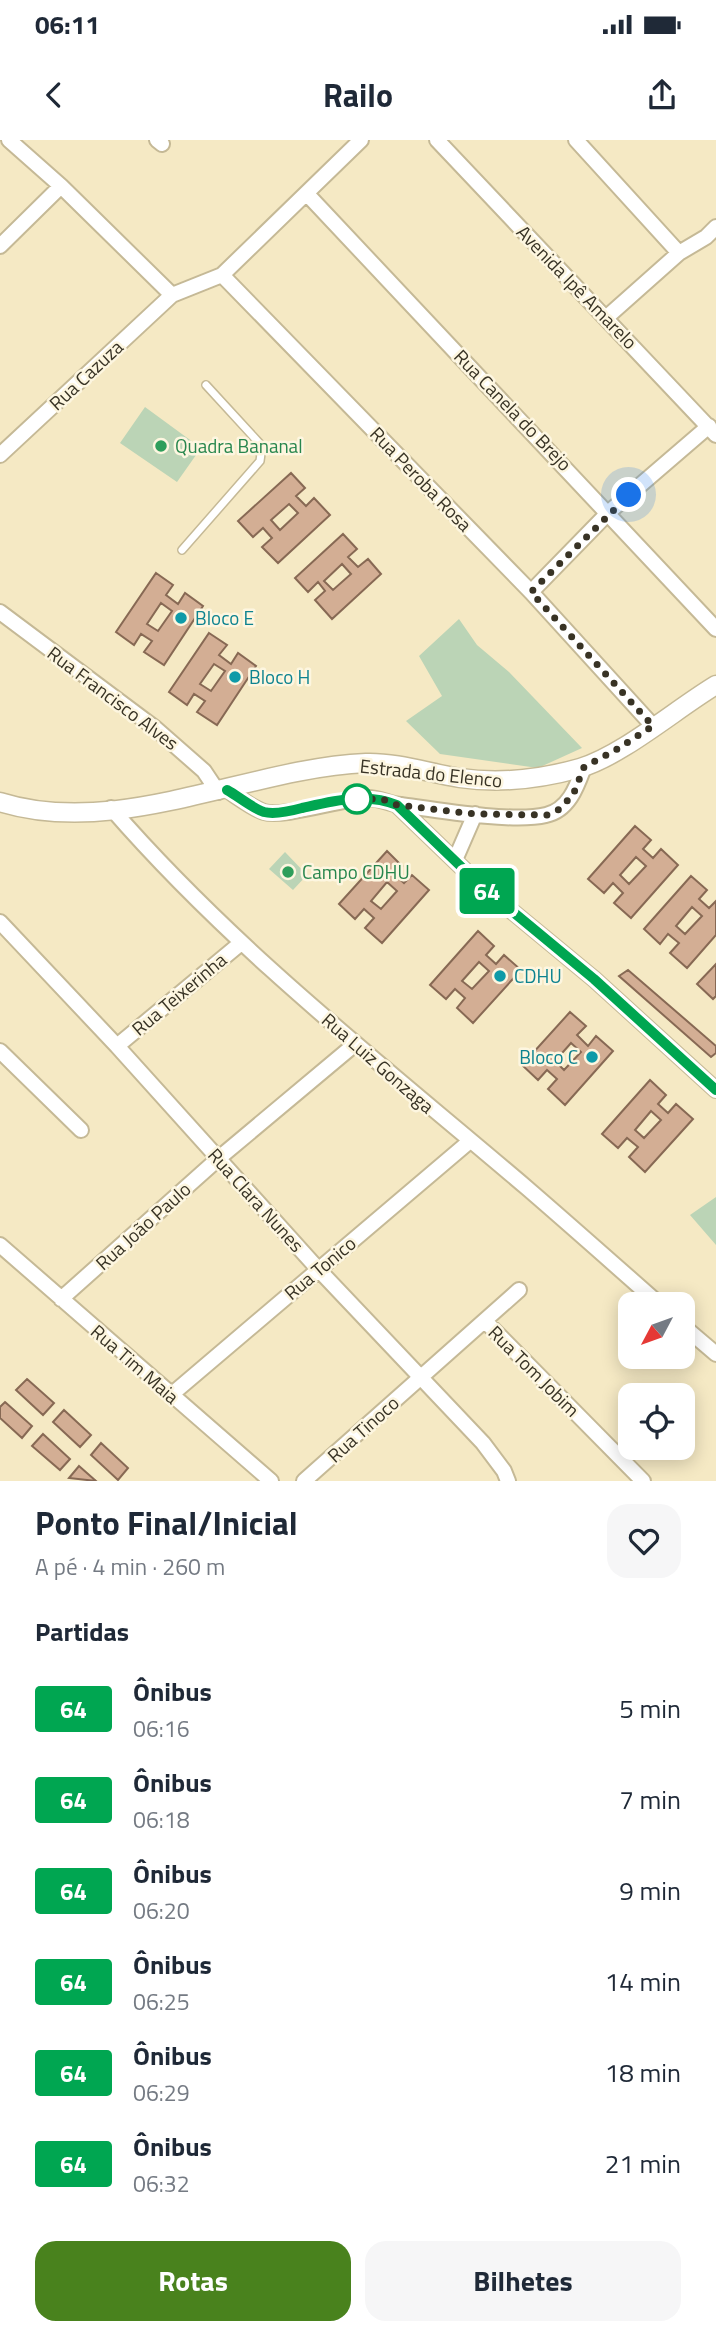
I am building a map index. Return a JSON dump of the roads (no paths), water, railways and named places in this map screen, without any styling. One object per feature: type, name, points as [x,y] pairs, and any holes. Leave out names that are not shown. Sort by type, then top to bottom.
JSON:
[{"type":"street","points":[[9,140],[61,186],[172,295],[222,275],[362,140]]},
{"type":"street","name":"Avenida Ipê Amarelo","points":[[437,140],[712,430]]},
{"type":"street","points":[[576,140],[679,253]]},
{"type":"street","points":[[0,246],[61,186]]},
{"type":"street","name":"Rua Canela do Brejo","points":[[307,194],[609,512],[716,629]]},
{"type":"street","points":[[607,317],[679,253],[706,237],[716,227]]},
{"type":"street","name":"Rua Peroba Rosa","points":[[222,275],[531,592],[653,726]]},
{"type":"street","name":"Rua Cazuza","points":[[0,455],[172,295]]},
{"type":"street","points":[[531,592],[609,512],[712,430]]},
{"type":"street","name":"Rua Francisco Alves","points":[[0,612],[155,728],[204,771],[222,791]]},
{"type":"street","name":"Estrada do Elenco","points":[[0,802],[23,809],[58,811],[111,808],[222,791],[326,766],[370,763],[464,778],[517,781],[584,767],[614,751],[716,685]]},
{"type":"street","points":[[222,791],[265,812],[285,812],[336,801],[368,798],[382,799],[397,805],[475,814],[547,815],[558,810],[573,795],[584,767]]},
{"type":"street","points":[[397,805],[502,904],[594,979],[716,1090]]},
{"type":"street","name":"Rua Luiz Gonzaga","points":[[111,808],[182,888],[241,943],[354,1045],[645,1292]]},
{"type":"street","points":[[455,860],[475,814]]},
{"type":"street","name":"Rua Clara Nunes","points":[[0,922],[117,1046],[318,1269],[483,1443],[504,1471],[508,1481]]},
{"type":"street","name":"Rua Teixerinha","points":[[117,1046],[241,943]]},
{"type":"street","name":"Rua João Paulo","points":[[61,1299],[219,1158],[354,1045]]},
{"type":"street","points":[[0,1051],[81,1130]]},
{"type":"street","name":"Rua Tonico","points":[[171,1395],[470,1142]]},
{"type":"street","name":"Rua Tim Maia","points":[[0,1245],[271,1481]]},
{"type":"street","points":[[485,1321],[519,1290]]},
{"type":"street","name":"Rua Tom Jobim","points":[[421,1377],[485,1321],[643,1481]]},
{"type":"street","points":[[695,1336],[716,1354]]},
{"type":"street","name":"Rua Tinoco","points":[[304,1481],[421,1377]]},
{"type":"lane","points":[[182,551],[260,461],[263,454],[262,446],[206,385]]},
{"type":"place","name":"Quadra Bananal","points":[[161,446]]},
{"type":"place","name":"Bloco E","points":[[181,618]]},
{"type":"place","name":"Bloco H","points":[[235,677]]},
{"type":"place","name":"Campo CDHU","points":[[288,872]]},
{"type":"place","name":"CDHU","points":[[500,976]]},
{"type":"place","name":"Bloco C","points":[[592,1057]]}]
